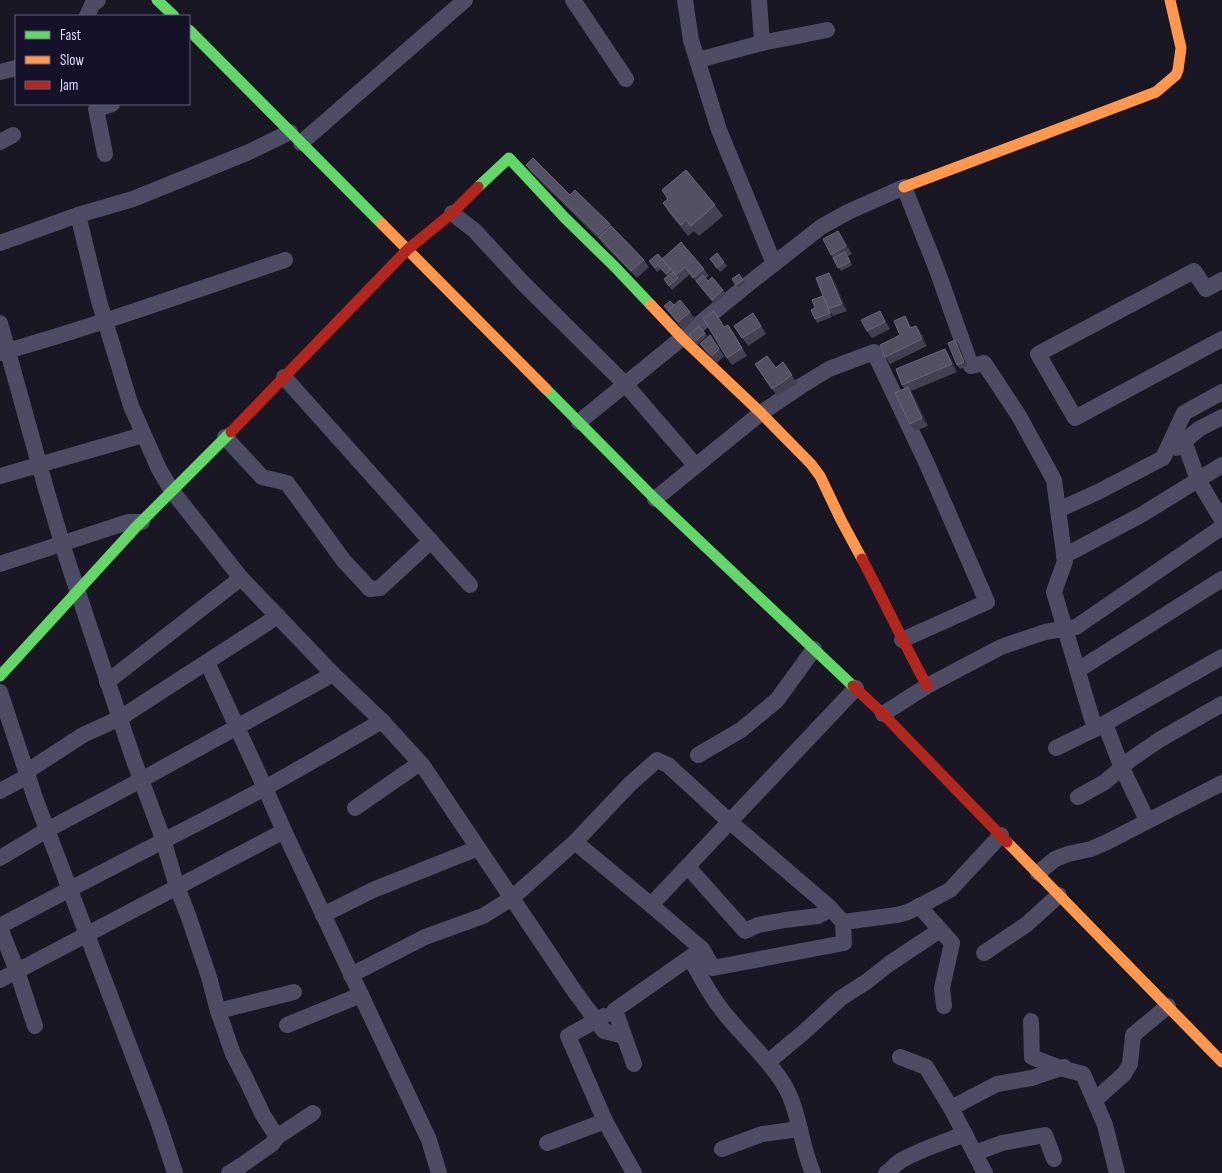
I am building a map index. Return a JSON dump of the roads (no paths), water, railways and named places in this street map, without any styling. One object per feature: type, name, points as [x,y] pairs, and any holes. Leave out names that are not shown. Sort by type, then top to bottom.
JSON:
[{"type":"street","points":[[87,15],[92,5],[98,0]]},
{"type":"street","points":[[157,0],[173,15]]},
{"type":"street","points":[[0,243],[78,215],[133,199],[249,152],[296,138],[464,0]]},
{"type":"street","points":[[573,0],[626,79]]},
{"type":"street","points":[[685,0],[691,40],[719,130],[774,264]]},
{"type":"street","points":[[759,0],[762,43]]},
{"type":"street","points":[[579,422],[774,264],[828,224],[848,212],[904,187],[1156,92],[1176,75],[1182,48],[1170,0]]},
{"type":"street","points":[[698,60],[762,43],[827,30]]},
{"type":"street","points":[[190,31],[654,499],[883,714],[1222,1062]]},
{"type":"street","points":[[0,72],[15,68]]},
{"type":"street","points":[[105,154],[96,110],[109,105]]},
{"type":"street","points":[[0,676],[142,522],[407,250],[452,213],[509,158],[682,338],[761,413],[820,476],[927,686]]},
{"type":"street","points":[[904,187],[937,270],[971,366],[984,364],[1019,416],[1054,480],[1065,561],[1054,592],[1078,670],[1100,726],[1147,820]]},
{"type":"street","points":[[452,213],[475,232],[523,283],[626,385],[695,466]]},
{"type":"street","points":[[78,215],[104,321],[131,406],[159,469],[172,491],[241,578],[332,674],[382,721],[420,763],[575,992],[604,1031],[624,1036]]},
{"type":"street","points":[[4,352],[104,321],[284,260]]},
{"type":"street","points":[[1222,280],[1206,288],[1194,271],[1038,354],[1075,418],[1222,339]]},
{"type":"street","points":[[0,323],[4,352],[63,544],[107,682],[210,977],[218,1011],[233,1054],[263,1115],[277,1137]]},
{"type":"street","points":[[654,499],[761,413],[800,386],[829,369],[874,352],[939,492],[987,602],[902,640]]},
{"type":"street","points":[[284,377],[470,585]]},
{"type":"street","points":[[1163,458],[1184,413],[1222,392]]},
{"type":"street","points":[[1058,510],[1098,492],[1163,458],[1198,429],[1222,418]]},
{"type":"street","points":[[0,476],[143,434]]},
{"type":"street","points":[[225,437],[262,477],[287,484],[344,561],[370,589],[380,588],[431,541]]},
{"type":"street","points":[[1184,441],[1198,480],[1222,520]]},
{"type":"street","points":[[1064,556],[1141,515],[1222,465]]},
{"type":"street","points":[[0,564],[128,522],[142,522]]},
{"type":"street","points":[[883,714],[927,686],[1001,647],[1045,632],[1076,627],[1222,527]]},
{"type":"street","points":[[107,682],[241,578]]},
{"type":"street","points":[[1078,670],[1222,579]]},
{"type":"street","points":[[0,791],[83,736],[120,718],[278,616]]},
{"type":"street","points":[[698,755],[741,730],[777,700],[814,649]]},
{"type":"street","points":[[1056,748],[1100,726],[1222,657]]},
{"type":"street","points":[[207,662],[429,1140],[439,1173]]},
{"type":"street","points":[[0,858],[47,830],[332,674]]},
{"type":"street","points":[[652,905],[856,688]]},
{"type":"street","points":[[0,692],[47,830],[175,1173]]},
{"type":"street","points":[[1078,797],[1105,782],[1130,760],[1159,740],[1222,704]]},
{"type":"street","points":[[35,1026],[0,927],[69,888],[266,788],[382,721]]},
{"type":"street","points":[[351,975],[425,937],[483,916],[512,898],[574,842],[630,784],[657,760],[668,765],[730,822],[795,876],[831,909],[843,922],[844,943],[713,968],[696,954],[652,905],[574,842]]},
{"type":"street","points":[[356,808],[420,763]]},
{"type":"street","points":[[1038,873],[1055,859],[1090,849],[1222,783]]},
{"type":"street","points":[[0,980],[284,831]]},
{"type":"street","points":[[843,922],[908,912],[950,890],[1002,835]]},
{"type":"street","points":[[323,915],[373,890],[478,848]]},
{"type":"street","points":[[688,867],[745,931],[767,923],[818,916],[831,909]]},
{"type":"street","points":[[984,953],[1028,924],[1060,895]]},
{"type":"street","points":[[919,906],[952,943],[942,988],[944,1006]]},
{"type":"street","points":[[768,1062],[841,998],[940,930]]},
{"type":"street","points":[[634,1173],[605,1121],[568,1036],[615,1010],[696,954]]},
{"type":"street","points":[[696,954],[707,988],[722,1010],[768,1062],[784,1084],[790,1097],[812,1173]]},
{"type":"street","points":[[218,1011],[294,992]]},
{"type":"street","points":[[287,1025],[361,996]]},
{"type":"street","points":[[1095,1100],[1124,1074],[1130,1064],[1133,1035],[1168,1006]]},
{"type":"street","points":[[615,1010],[634,1064]]},
{"type":"street","points":[[1031,1021],[1032,1057],[1068,1065],[1083,1074],[1105,1125],[1117,1173]]},
{"type":"street","points":[[900,1057],[926,1067],[951,1108],[985,1173]]},
{"type":"street","points":[[951,1108],[997,1084],[1032,1078],[1068,1065]]},
{"type":"street","points":[[228,1173],[272,1144],[277,1137],[313,1113]]},
{"type":"street","points":[[547,1143],[605,1121]]},
{"type":"street","points":[[722,1149],[762,1134],[800,1129]]},
{"type":"street","points":[[890,1172],[900,1161],[965,1134]]},
{"type":"street","points":[[975,1153],[1002,1143],[1045,1135],[1054,1159]]}]
